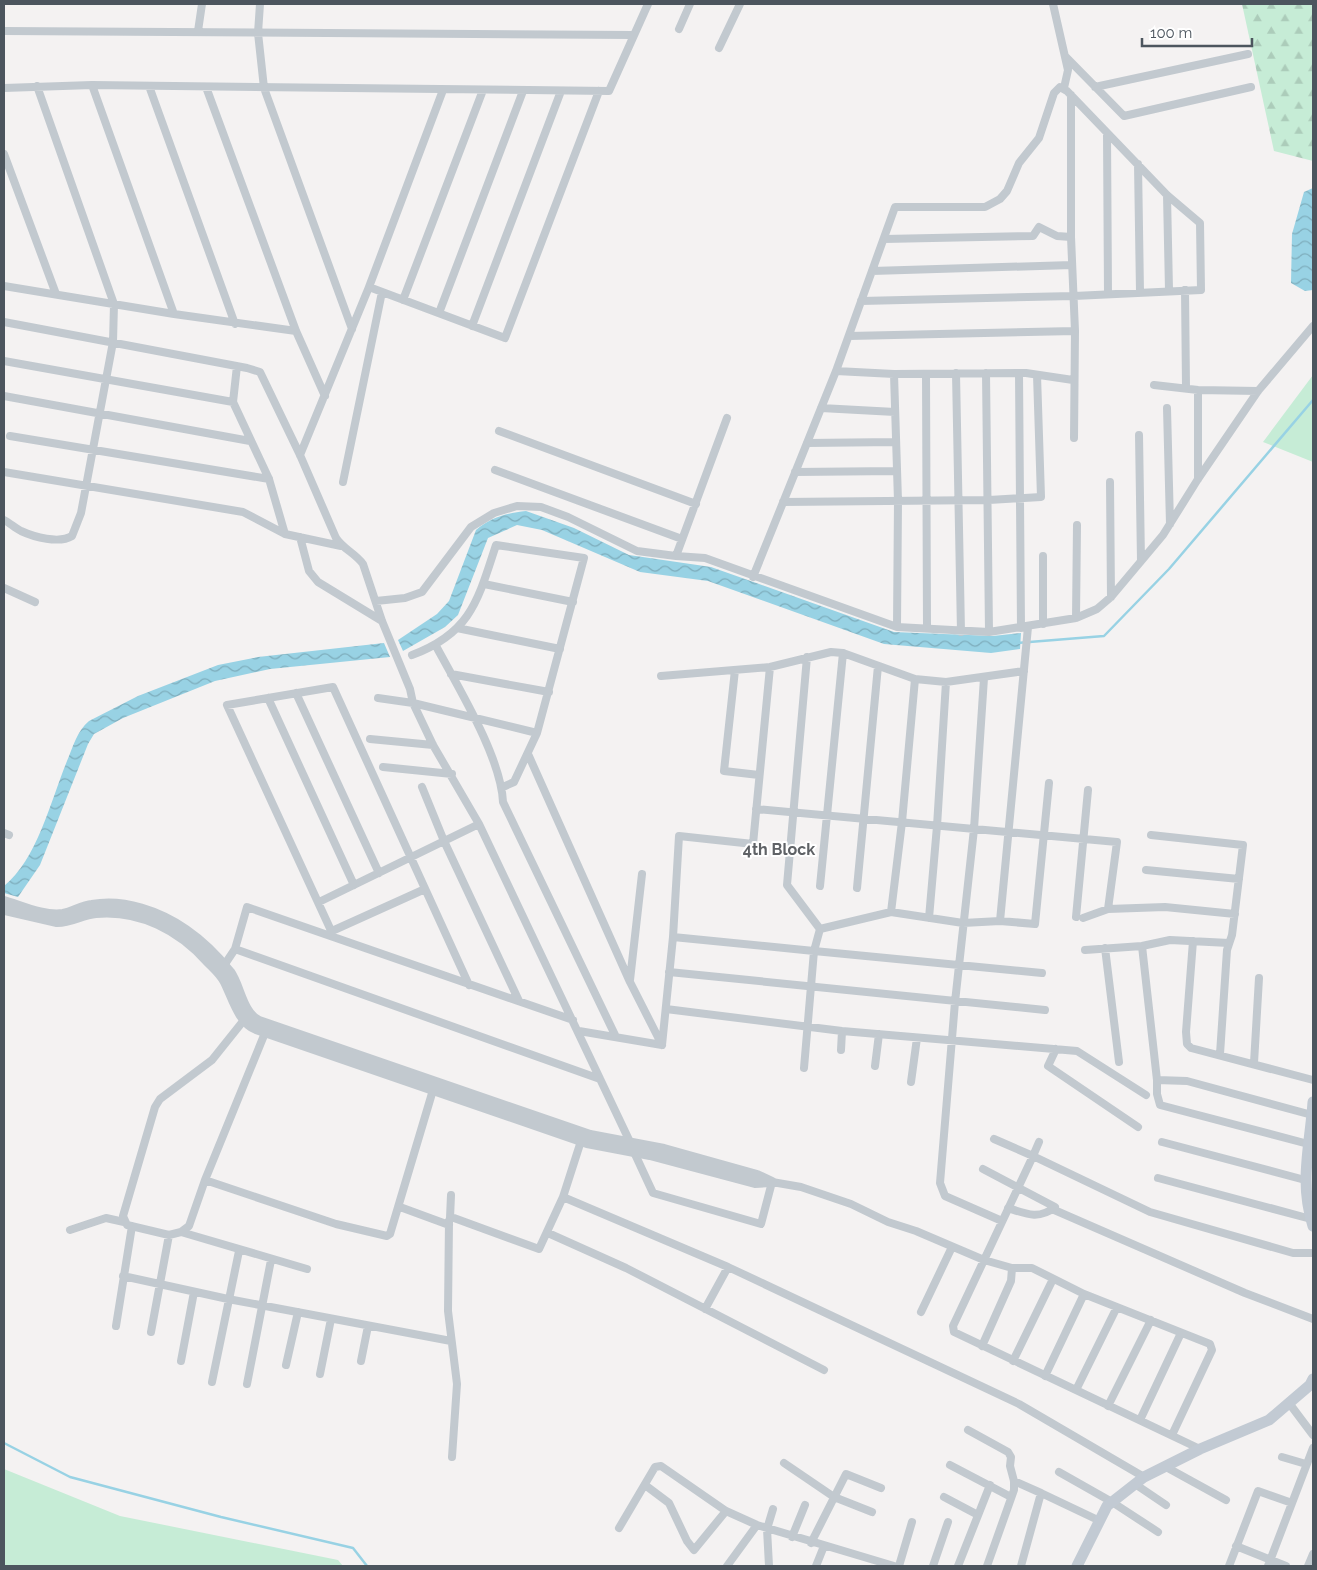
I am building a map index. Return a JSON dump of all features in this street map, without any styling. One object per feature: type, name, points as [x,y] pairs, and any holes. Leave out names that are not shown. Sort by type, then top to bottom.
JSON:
[{"type":"main road","points":[[1311,1216],[1308,1179],[1313,1102]]},
{"type":"main road","points":[[1077,1566],[1108,1506],[1112,1502],[1140,1481],[1200,1449],[1269,1420],[1310,1385],[1313,1379]]},
{"type":"street","points":[[198,31],[202,4]]},
{"type":"street","points":[[260,4],[258,33],[264,88],[352,329]]},
{"type":"street","points":[[4,88],[92,85],[609,91],[648,4]]},
{"type":"street","points":[[680,29],[690,4]]},
{"type":"street","points":[[718,48],[740,4]]},
{"type":"street","points":[[1052,4],[1068,70],[1064,88]]},
{"type":"street","points":[[4,31],[633,35]]},
{"type":"street","points":[[1095,86],[1248,54]]},
{"type":"street","points":[[1065,56],[1124,116],[1251,87]]},
{"type":"street","points":[[92,85],[174,314]]},
{"type":"street","points":[[4,520],[32,535],[59,540],[72,536],[79,520],[113,342],[114,304],[37,86]]},
{"type":"street","points":[[149,86],[235,324]]},
{"type":"street","points":[[206,87],[296,331],[325,396]]},
{"type":"street","points":[[861,301],[1074,296],[1169,290],[1201,290],[1200,223],[1167,195],[1064,88]]},
{"type":"street","points":[[753,577],[836,371],[895,207],[984,207],[1000,200],[1007,191],[1019,162],[1042,133],[1056,89],[1064,88]]},
{"type":"street","points":[[300,455],[369,287],[443,90]]},
{"type":"street","points":[[403,300],[483,90]]},
{"type":"street","points":[[439,313],[523,91]]},
{"type":"street","points":[[472,326],[561,91]]},
{"type":"street","points":[[369,287],[505,338],[599,91]]},
{"type":"street","points":[[1071,95],[1071,236],[1076,331],[1073,380],[1074,438]]},
{"type":"street","points":[[1107,132],[1108,294]]},
{"type":"street","points":[[4,154],[56,294]]},
{"type":"street","points":[[1138,164],[1140,292]]},
{"type":"street","points":[[1167,195],[1169,290]]},
{"type":"street","points":[[884,238],[1033,236],[1039,227],[1057,236],[1071,236]]},
{"type":"street","points":[[872,270],[1072,266]]},
{"type":"street","points":[[4,286],[235,324],[296,331]]},
{"type":"street","points":[[1185,290],[1186,387]]},
{"type":"street","points":[[343,482],[382,292]]},
{"type":"street","points":[[4,322],[260,372],[341,546]]},
{"type":"street","points":[[376,601],[404,598],[422,592],[471,528],[494,513],[517,506],[542,507],[568,517],[637,551],[705,558],[753,577],[897,627],[961,632],[989,632],[1076,618],[1097,609],[1111,597],[1141,561],[1170,524],[1258,391],[1313,326]]},
{"type":"street","points":[[849,336],[1076,331]]},
{"type":"street","points":[[4,361],[232,402]]},
{"type":"street","points":[[236,366],[232,402],[269,479],[285,534]]},
{"type":"street","points":[[836,371],[894,374],[1019,373],[1073,380]]},
{"type":"street","points":[[956,373],[960,500],[961,632]]},
{"type":"street","points":[[986,373],[989,500],[989,632]]},
{"type":"street","points":[[1000,920],[1010,832],[1025,658],[1018,498],[1019,373]]},
{"type":"street","points":[[894,374],[898,470],[897,627]]},
{"type":"street","points":[[926,374],[927,628]]},
{"type":"street","points":[[783,502],[989,500],[1041,497],[1037,375]]},
{"type":"street","points":[[1154,385],[1186,387],[1198,390],[1258,391]]},
{"type":"street","points":[[1198,390],[1198,480]]},
{"type":"street","points":[[4,396],[99,415],[250,441]]},
{"type":"street","points":[[821,408],[895,412]]},
{"type":"street","points":[[1167,408],[1170,524]]},
{"type":"street","points":[[676,556],[727,418]]},
{"type":"street","points":[[498,431],[696,504]]},
{"type":"street","points":[[1139,435],[1141,561]]},
{"type":"street","points":[[10,436],[269,479]]},
{"type":"street","points":[[807,443],[896,442]]},
{"type":"street","points":[[495,470],[682,539]]},
{"type":"street","points":[[795,472],[898,470]]},
{"type":"street","points":[[4,472],[243,512],[285,534],[341,546],[358,556],[363,564],[382,621],[410,689],[413,703],[433,745],[452,774],[479,824],[579,1031],[653,1193],[761,1224],[772,1182]]},
{"type":"street","points":[[1110,482],[1111,597]]},
{"type":"street","points":[[1076,618],[1077,525]]},
{"type":"street","points":[[300,537],[309,571],[318,582],[382,621]]},
{"type":"street","points":[[412,655],[436,646],[457,628],[474,607],[484,584],[496,545],[584,558],[537,733],[514,782],[502,788]]},
{"type":"street","points":[[1043,556],[1043,624]]},
{"type":"street","points":[[484,584],[573,602]]},
{"type":"street","points":[[4,588],[35,602]]},
{"type":"street","points":[[457,628],[560,649]]},
{"type":"street","points":[[436,646],[490,753],[502,788],[503,802],[616,1037]]},
{"type":"street","points":[[661,676],[770,667],[830,652],[843,653],[915,679],[946,682],[1024,671]]},
{"type":"street","points":[[820,886],[843,653]]},
{"type":"street","points":[[807,657],[786,886],[820,929]]},
{"type":"street","points":[[857,888],[878,666]]},
{"type":"street","points":[[662,1044],[670,972],[680,836],[752,844],[770,667]]},
{"type":"street","points":[[735,670],[724,771],[759,775]]},
{"type":"street","points":[[451,674],[549,692]]},
{"type":"street","points":[[984,678],[974,829],[951,1041],[940,1183],[944,1196],[1002,1222]]},
{"type":"street","points":[[891,912],[902,822],[915,679]]},
{"type":"street","points":[[929,918],[946,682]]},
{"type":"street","points":[[333,934],[227,706],[333,687],[469,985]]},
{"type":"street","points":[[296,694],[379,873]]},
{"type":"street","points":[[268,698],[354,885]]},
{"type":"street","points":[[378,698],[413,703],[537,733]]},
{"type":"street","points":[[370,739],[433,745]]},
{"type":"street","points":[[528,754],[630,982],[662,1044]]},
{"type":"street","points":[[383,767],[452,774]]},
{"type":"street","points":[[820,929],[891,912],[963,923],[1000,920],[1035,924],[1049,783]]},
{"type":"street","points":[[422,787],[444,841],[519,1001]]},
{"type":"street","points":[[1088,790],[1083,839],[1080,917],[1108,909],[1186,907],[1235,914]]},
{"type":"street","points":[[756,809],[1117,842],[1108,909]]},
{"type":"street","points":[[319,902],[479,824]]},
{"type":"street","points":[[1151,836],[1242,843],[1235,914],[1227,950],[1220,1054]]},
{"type":"street","points":[[1146,870],[1239,879]]},
{"type":"street","points":[[630,982],[642,874]]},
{"type":"street","points":[[333,934],[425,888]]},
{"type":"street","points":[[4,901],[12,909],[45,921],[64,922],[95,913],[118,913],[162,925],[192,945],[223,978],[244,1020],[252,1027],[267,1028],[590,1135],[755,1183],[772,1182],[801,1187],[851,1204],[888,1222],[984,1260],[1012,1268],[1032,1268],[1084,1294],[1210,1344],[1212,1350],[1172,1435]]},
{"type":"street","points":[[12,909],[63,914],[94,904],[119,905],[143,909],[166,918],[188,930],[207,947],[230,973],[252,1016],[267,1028],[433,1090],[581,1141],[632,1147]]},
{"type":"street","points":[[225,964],[235,949],[247,907],[333,934],[469,985],[573,1020]]},
{"type":"street","points":[[804,1068],[814,951],[820,929]]},
{"type":"street","points":[[673,937],[1042,973]]},
{"type":"street","points":[[1084,950],[1142,946],[1170,940],[1229,943]]},
{"type":"street","points":[[1193,941],[1186,1032],[1187,1044],[1191,1048],[1220,1054],[1313,1080]]},
{"type":"street","points":[[1142,946],[1157,1080],[1156,1094],[1160,1105],[1310,1145]]},
{"type":"street","points":[[1105,948],[1119,1062]]},
{"type":"street","points":[[235,949],[600,1079]]},
{"type":"street","points":[[670,972],[1045,1010]]},
{"type":"street","points":[[1254,1063],[1259,978]]},
{"type":"street","points":[[666,1009],[842,1031],[1077,1051],[1146,1095]]},
{"type":"street","points":[[124,1222],[123,1216],[155,1107],[160,1099],[217,1055],[244,1020]]},
{"type":"street","points":[[70,1230],[106,1218],[169,1235],[181,1232],[189,1226],[205,1180],[267,1028]]},
{"type":"street","points":[[579,1031],[662,1044]]},
{"type":"street","points":[[841,1050],[842,1031]]},
{"type":"street","points":[[875,1066],[879,1034]]},
{"type":"street","points":[[911,1082],[917,1038]]},
{"type":"street","points":[[1056,1049],[1048,1066],[1138,1127]]},
{"type":"street","points":[[1157,1080],[1187,1081],[1312,1115]]},
{"type":"street","points":[[205,1180],[336,1224],[383,1236],[390,1234],[400,1207],[433,1090]]},
{"type":"street","points":[[994,1139],[1150,1212],[1293,1253],[1313,1253]]},
{"type":"street","points":[[400,1207],[534,1249],[542,1246],[562,1197],[581,1141]]},
{"type":"street","points":[[1039,1142],[953,1328],[954,1333],[1200,1449]]},
{"type":"street","points":[[1162,1142],[1308,1179]]},
{"type":"street","points":[[982,1169],[1018,1186],[1055,1207],[1052,1209]]},
{"type":"street","points":[[1158,1178],[1311,1216]]},
{"type":"street","points":[[450,1195],[447,1297],[457,1395],[452,1457]]},
{"type":"street","points":[[562,1197],[728,1267],[1027,1408],[1140,1481],[1166,1505]]},
{"type":"street","points":[[1008,1208],[1034,1216],[1052,1209],[1245,1293],[1313,1319]]},
{"type":"street","points":[[116,1326],[132,1226]]},
{"type":"street","points":[[181,1232],[239,1251],[307,1269]]},
{"type":"street","points":[[548,1232],[626,1268],[824,1370]]},
{"type":"street","points":[[151,1332],[169,1235]]},
{"type":"street","points":[[921,1312],[952,1246]]},
{"type":"street","points":[[212,1382],[239,1251]]},
{"type":"street","points":[[247,1384],[271,1260]]},
{"type":"street","points":[[704,1309],[728,1267]]},
{"type":"street","points":[[982,1346],[1011,1281],[1012,1268]]},
{"type":"street","points":[[123,1276],[262,1306],[451,1341]]},
{"type":"street","points":[[1013,1361],[1053,1279]]},
{"type":"street","points":[[181,1361],[194,1292]]},
{"type":"street","points":[[1045,1376],[1084,1294]]},
{"type":"street","points":[[1076,1390],[1117,1307]]},
{"type":"street","points":[[286,1365],[298,1312]]},
{"type":"street","points":[[320,1374],[331,1319]]},
{"type":"street","points":[[1108,1406],[1151,1320]]},
{"type":"street","points":[[361,1360],[368,1326]]},
{"type":"street","points":[[1140,1420],[1181,1333]]},
{"type":"street","points":[[1289,1403],[1313,1434]]},
{"type":"street","points":[[968,1430],[1008,1452],[1014,1482],[1011,1498],[986,1566]]},
{"type":"street","points":[[1269,1563],[1313,1448]]},
{"type":"street","points":[[1282,1457],[1306,1464]]},
{"type":"street","points":[[784,1463],[834,1497],[872,1512]]},
{"type":"street","points":[[950,1465],[1011,1498]]},
{"type":"street","points":[[619,1528],[644,1484],[655,1468],[661,1466],[726,1511],[757,1525],[811,1543],[894,1566]]},
{"type":"street","points":[[1166,1467],[1226,1500]]},
{"type":"street","points":[[1059,1472],[1112,1502],[1158,1532]]},
{"type":"street","points":[[811,1543],[847,1473],[881,1488]]},
{"type":"street","points":[[1014,1482],[1100,1521]]},
{"type":"street","points":[[644,1484],[669,1503],[687,1541],[694,1550],[726,1511]]},
{"type":"street","points":[[958,1566],[990,1485]]},
{"type":"street","points":[[1229,1566],[1258,1491],[1292,1503]]},
{"type":"street","points":[[1021,1566],[1041,1493]]},
{"type":"street","points":[[944,1496],[978,1515]]},
{"type":"street","points":[[792,1537],[805,1505]]},
{"type":"street","points":[[769,1566],[767,1529],[774,1509]]},
{"type":"street","points":[[899,1566],[912,1522]]},
{"type":"street","points":[[933,1566],[948,1522]]},
{"type":"street","points":[[726,1566],[757,1525]]},
{"type":"street","points":[[817,1566],[824,1546]]},
{"type":"street","points":[[1236,1546],[1269,1563],[1286,1566]]},
{"type":"street","points":[[1308,1566],[1313,1554]]},
{"type":"green space","points":[[1242,4],[1313,4],[1313,161],[1274,151]]},
{"type":"green space","points":[[1313,375],[1313,462],[1263,442]]},
{"type":"green space","points":[[4,1469],[120,1516],[338,1560],[343,1566],[4,1566]]},
{"type":"water","points":[[1313,188],[1313,290],[1305,291],[1291,283],[1292,234],[1304,192]]},
{"type":"water","points":[[526,511],[574,528],[629,555],[711,567],[894,632],[993,636],[1021,633],[1020,649],[991,653],[884,644],[708,581],[640,572],[542,530],[517,525],[488,538],[458,615],[445,627],[403,651],[398,640],[437,614],[449,601],[476,530],[500,516]]},
{"type":"water","points":[[384,643],[390,657],[270,669],[215,681],[123,718],[94,734],[88,744],[40,865],[18,897],[4,893],[4,886],[16,875],[34,845],[76,740],[81,729],[89,721],[138,696],[218,665],[258,657]]},
{"type":"waterway","points":[[1017,643],[1104,636],[1169,569],[1313,400]]},
{"type":"waterway","points":[[4,1443],[70,1477],[221,1517],[353,1548],[367,1566]]},
{"type":"district","name":"4th Block","points":[[779,849]]}]
